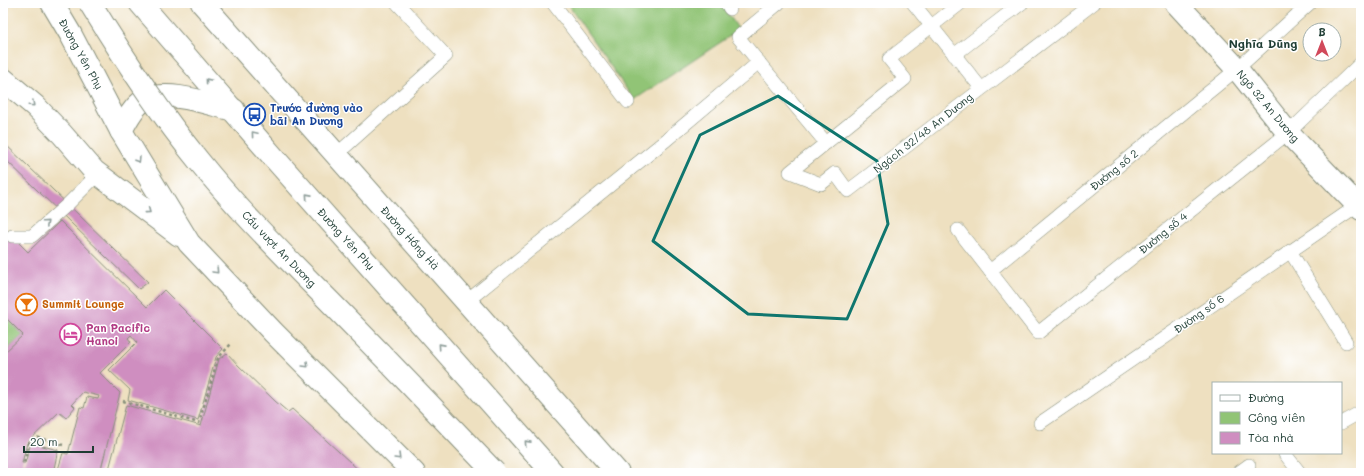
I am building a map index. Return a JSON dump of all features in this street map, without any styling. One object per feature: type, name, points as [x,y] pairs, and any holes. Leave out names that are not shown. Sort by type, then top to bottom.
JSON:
[{"type":"main road","name":"Đường Yên Phụ","points":[[52,3],[82,56],[121,131],[190,243],[273,332],[414,473]]},
{"type":"main road","name":"Cầu vượt An Dương","points":[[90,3],[141,82],[198,161],[262,233],[406,379],[495,473]]},
{"type":"main road","name":"Đường Yên Phụ","points":[[140,3],[553,473]]},
{"type":"main road","name":"Đường Hồng Hà","points":[[202,3],[618,473]]},
{"type":"main road","name":"Ngõ 32 An Dương","points":[[1176,3],[1237,69],[1288,133],[1360,206]]},
{"type":"main road","points":[[3,79],[35,106],[98,174],[190,243]]},
{"type":"main road","points":[[121,131],[133,111],[144,100],[161,96],[176,96],[234,110]]},
{"type":"lane","points":[[336,155],[446,56],[397,3]]},
{"type":"lane","points":[[553,3],[628,102]]},
{"type":"lane","points":[[779,3],[738,37],[826,143],[904,78],[889,59],[961,3]]},
{"type":"lane","points":[[913,3],[981,88]]},
{"type":"lane","points":[[954,55],[1022,3]]},
{"type":"lane","name":"Ngách 32/48 An Dương","points":[[826,143],[790,172],[821,184],[835,173],[848,191],[1094,3]]},
{"type":"lane","name":"Đường số 2","points":[[990,271],[1237,69],[1310,3]]},
{"type":"lane","points":[[466,302],[665,141],[759,62]]},
{"type":"lane","name":"Đường số 4","points":[[990,271],[1038,334],[1288,133],[1361,63]]},
{"type":"lane","points":[[12,236],[32,236],[68,204],[98,174]]},
{"type":"lane","name":"Đường số 6","points":[[1040,423],[1290,251],[1360,206]]},
{"type":"lane","points":[[958,230],[990,271]]},
{"type":"lane","points":[[1290,251],[1346,342]]},
{"type":"lane","points":[[1342,422],[1359,413],[1361,415]]},
{"type":"lane","points":[[1286,454],[1300,473]]},
{"type":"path","points":[[123,401],[199,423],[218,358],[232,344]]},
{"type":"path","points":[[24,462],[29,443],[36,437],[63,445]]},
{"type":"highlighted area","points":[[778,96],[877,161],[888,224],[847,319],[748,314],[653,241],[700,135]]},
{"type":"green space","points":[[567,3],[721,3],[739,30],[634,100]]},
{"type":"green space","points":[[3,315],[23,335],[3,354]]},
{"type":"building","points":[[3,142],[148,282],[139,289],[3,157]]},
{"type":"building","points":[[60,221],[147,307],[164,290],[223,349],[216,357],[198,420],[128,400],[130,390],[109,370],[137,342],[131,335],[128,338],[131,342],[100,373],[120,393],[100,473],[57,473],[63,453],[68,454],[80,407],[84,408],[87,397],[98,399],[99,396],[83,392],[72,404],[75,407],[66,418],[59,412],[27,443],[22,463],[25,463],[31,443],[58,450],[53,473],[5,473],[3,472],[3,354],[23,335],[3,315],[3,227],[28,252]]},
{"type":"building","points":[[227,353],[275,401],[288,412],[292,409],[362,473],[108,473],[126,405],[201,426],[219,359]]},
{"type":"place","name":"Trước đường vào bãi An Dương","points":[[254,114]]},
{"type":"place","name":"Summit Lounge","points":[[26,304]]},
{"type":"place","name":"Pan Pacific Hanoi","points":[[71,334]]},
{"type":"district","name":"Nghĩa Dũng","points":[[1263,44]]}]
